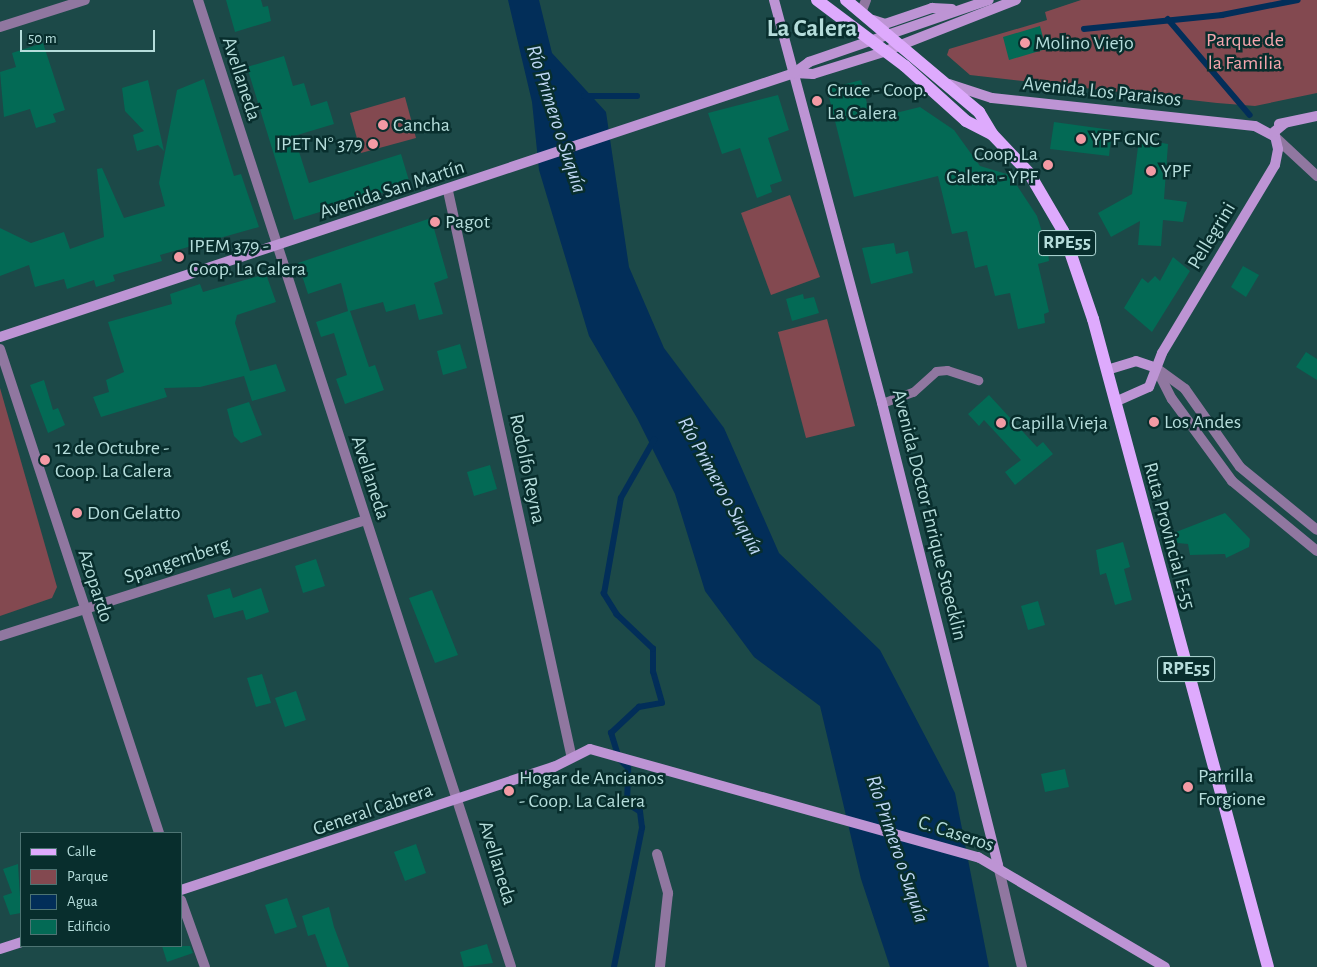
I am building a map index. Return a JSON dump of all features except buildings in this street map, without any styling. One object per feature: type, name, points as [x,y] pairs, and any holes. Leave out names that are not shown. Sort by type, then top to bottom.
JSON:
[{"type":"main road","name":"Ruta Provincial E-55","points":[[817,0],[966,121],[992,134]]},
{"type":"main road","name":"Ruta Provincial E-55","points":[[846,0],[861,14],[902,44],[979,112],[992,134],[1029,173],[1063,231],[1107,370],[1268,967]]},
{"type":"street","points":[[0,27],[85,0]]},
{"type":"street","name":"Avellaneda","points":[[198,0],[365,520],[459,799],[511,967]]},
{"type":"street","name":"Avenida Doctor Enrique Stoecklin","points":[[774,0],[882,403],[1022,967]]},
{"type":"street","points":[[866,0],[861,14],[885,24],[932,8],[961,9]]},
{"type":"street","name":"Avenida San Martín","points":[[0,337],[448,191],[794,73],[809,62],[887,33],[990,0]]},
{"type":"street","name":"Avenida San Martín","points":[[794,73],[813,74],[883,52],[1016,0]]},
{"type":"street","name":"Avenida Los Paraisos","points":[[947,83],[992,98],[1255,126],[1285,123],[1317,116]]},
{"type":"street","points":[[1285,123],[1276,128],[1274,136],[1317,176]]},
{"type":"street","name":"Avenida Los Paraisos","points":[[1255,126],[1274,136]]},
{"type":"street","name":"Pellegrini","points":[[1115,402],[1149,386],[1156,368],[1275,165],[1278,149],[1274,136]]},
{"type":"street","name":"Rodolfo Reyna","points":[[448,191],[572,754]]},
{"type":"street","name":"Azopardo","points":[[0,349],[83,609],[159,832]]},
{"type":"street","points":[[1107,370],[1136,361],[1156,368],[1185,389],[1240,467],[1317,530]]},
{"type":"street","points":[[1156,368],[1172,399],[1232,481],[1317,551]]},
{"type":"street","name":"Spangemberg","points":[[0,636],[365,520]]},
{"type":"street","name":"C. Caseros","points":[[572,754],[604,750],[978,856],[998,865],[1165,967]]},
{"type":"street","name":"General Cabrera","points":[[182,890],[554,767],[572,754]]},
{"type":"street","points":[[657,854],[668,893],[660,967]]},
{"type":"street","points":[[182,903],[205,967]]},
{"type":"street","points":[[0,949],[20,942]]},
{"type":"lane","points":[[882,403],[913,392],[936,371],[978,380]]},
{"type":"green space","name":"Parque de la Familia","points":[[1081,0],[1317,0],[1317,93],[1255,106],[1217,103],[970,75],[947,55],[949,49],[1047,20],[1045,12]]},
{"type":"green space","name":"Cancha","points":[[405,97],[416,138],[361,153],[350,113]]},
{"type":"green space","points":[[790,195],[820,277],[771,295],[741,213]]},
{"type":"green space","points":[[827,319],[855,426],[806,438],[778,332]]},
{"type":"green space","points":[[0,388],[57,587],[52,598],[0,616]]},
{"type":"water","name":"Río Primero o Suquía","points":[[508,0],[539,0],[552,53],[606,112],[629,267],[664,348],[724,428],[779,553],[880,650],[955,793],[989,967],[890,967],[861,879],[820,706],[754,657],[705,591],[675,494],[637,418],[589,336],[539,170],[532,102]]},
{"type":"waterway","points":[[1084,29],[1222,15],[1298,0]]},
{"type":"waterway","points":[[1168,19],[1250,115]]},
{"type":"waterway","points":[[584,96],[637,96]]},
{"type":"waterway","points":[[614,967],[642,828],[640,812],[627,804],[628,768],[619,759],[611,733],[639,707],[662,703],[653,672],[653,649],[617,615],[604,594],[621,498],[654,440]]},
{"type":"place","name":"Molino Viejo","points":[[1025,43]]},
{"type":"place","name":"Cruce - Coop. La Calera","points":[[817,101]]},
{"type":"place","name":"Cancha","points":[[383,125]]},
{"type":"place","name":"YPF GNC","points":[[1081,139]]},
{"type":"place","name":"IPET N° 379","points":[[373,144]]},
{"type":"place","name":"Coop. La Calera - YPF","points":[[1048,165]]},
{"type":"place","name":"YPF","points":[[1151,171]]},
{"type":"place","name":"Pagot","points":[[435,222]]},
{"type":"place","name":"IPEM 379 - Coop. La Calera","points":[[179,257]]},
{"type":"place","name":"Los Andes","points":[[1154,422]]},
{"type":"place","name":"Capilla Vieja","points":[[1001,423]]},
{"type":"place","name":"12 de Octubre - Coop. La Calera","points":[[45,460]]},
{"type":"place","name":"Don Gelatto","points":[[77,513]]},
{"type":"place","name":"Parrilla Forgione","points":[[1188,787]]},
{"type":"place","name":"Hogar de Ancianos - Coop. La Calera","points":[[509,791]]},
{"type":"district","name":"La Calera","points":[[812,29]]}]
